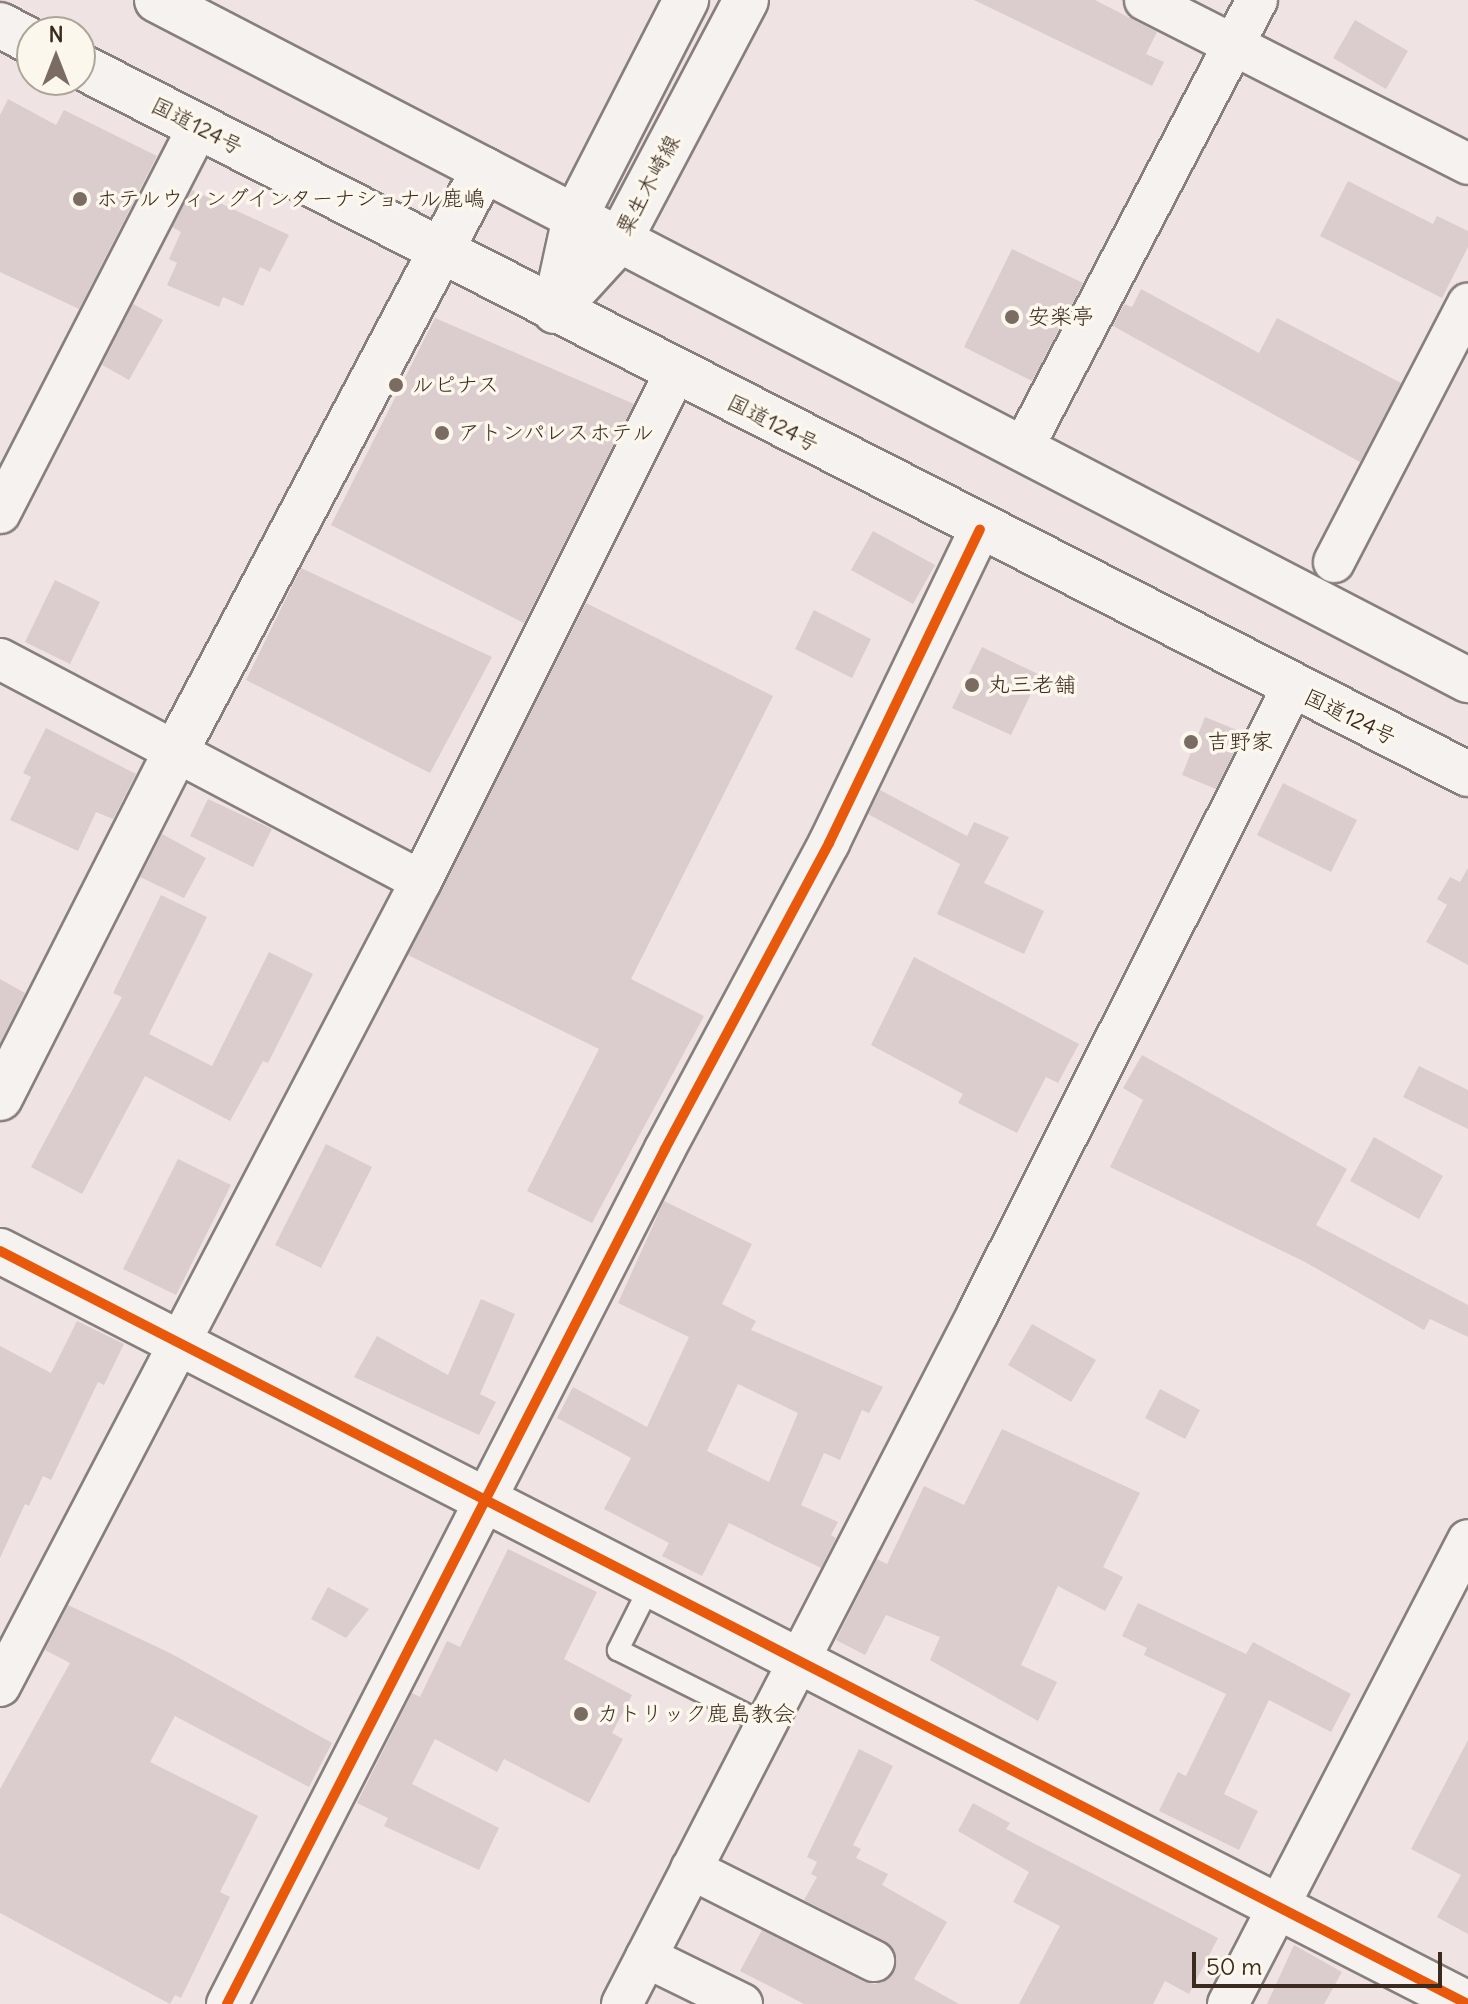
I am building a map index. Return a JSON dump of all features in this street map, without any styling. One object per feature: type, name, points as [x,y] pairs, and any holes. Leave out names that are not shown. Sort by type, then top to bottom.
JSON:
[{"type":"main road","points":[[157,0],[619,241],[1024,446],[1468,680]]},
{"type":"main road","points":[[555,311],[575,217],[686,0]]},
{"type":"main road","name":"粟生木崎線","points":[[555,311],[619,241],[746,0]]},
{"type":"main road","name":"国道124号","points":[[96,74],[980,529],[1468,774]]},
{"type":"main road","points":[[0,1098],[176,751],[484,169]]},
{"type":"main road","points":[[0,1251],[485,1504],[1468,2004]]},
{"type":"street","points":[[1145,0],[1468,164]]},
{"type":"street","points":[[1024,446],[1257,0]]},
{"type":"street","points":[[0,513],[198,127]]},
{"type":"street","points":[[1334,562],[1468,304]]},
{"type":"street","points":[[0,1684],[421,881],[675,373]]},
{"type":"street","points":[[227,2004],[665,1149],[829,843],[980,529]]},
{"type":"street","points":[[0,659],[421,881]]},
{"type":"street","points":[[622,2004],[1292,688]]},
{"type":"street","points":[[1228,2004],[1468,1540]]},
{"type":"street","points":[[691,1869],[874,1961]]},
{"type":"street","points":[[646,1957],[742,2004]]},
{"type":"lane","points":[[650,1586],[618,1650],[766,1724]]},
{"type":"building","points":[[974,0],[1095,0],[1157,32],[1146,54],[1164,62],[1152,86]]},
{"type":"building","points":[[1355,20],[1408,51],[1386,89],[1333,58]]},
{"type":"building","name":"ホテルウィングインターナショナル鹿嶋","points":[[8,99],[56,125],[64,110],[157,156],[79,309],[0,272],[0,115]]},
{"type":"building","points":[[1348,181],[1433,224],[1437,216],[1468,231],[1468,247],[1442,298],[1320,236]]},
{"type":"building","points":[[192,190],[289,235],[270,272],[260,267],[243,306],[223,297],[219,307],[167,285],[177,263],[169,259],[181,232],[172,227]]},
{"type":"building","points":[[1012,249],[1083,283],[1032,381],[964,347]]},
{"type":"building","points":[[1141,289],[1259,353],[1277,318],[1401,383],[1360,462],[1113,326],[1124,304],[1132,307]]},
{"type":"building","points":[[133,304],[163,320],[129,380],[102,365]]},
{"type":"building","points":[[435,318],[634,404],[524,623],[331,525]]},
{"type":"building","points":[[873,531],[935,565],[913,604],[851,570]]},
{"type":"building","points":[[301,568],[492,657],[430,773],[246,680]]},
{"type":"building","points":[[55,580],[100,602],[70,664],[25,642]]},
{"type":"building","points":[[586,603],[773,696],[631,979],[704,1016],[592,1223],[527,1191],[599,1049],[408,955]]},
{"type":"building","points":[[814,610],[871,639],[852,678],[795,649]]},
{"type":"building","points":[[982,647],[1040,675],[1011,735],[952,708]]},
{"type":"building","points":[[1205,717],[1244,733],[1216,789],[1182,775]]},
{"type":"building","points":[[46,728],[136,774],[113,819],[96,812],[78,851],[10,820],[31,777],[23,773]]},
{"type":"building","points":[[1283,783],[1357,820],[1331,872],[1257,835]]},
{"type":"building","points":[[880,790],[967,836],[974,822],[1009,837],[984,883],[1044,911],[1024,954],[937,914],[960,864],[868,814]]},
{"type":"building","points":[[208,799],[272,829],[253,867],[190,836]]},
{"type":"building","points":[[162,834],[206,858],[184,898],[140,877]]},
{"type":"building","points":[[1468,868],[1468,965],[1426,942],[1447,905],[1437,899],[1450,877],[1460,882]]},
{"type":"building","points":[[161,895],[207,917],[149,1034],[212,1066],[269,952],[313,974],[268,1063],[263,1061],[230,1121],[145,1076],[82,1194],[31,1167],[122,997],[113,993]]},
{"type":"building","points":[[914,957],[1079,1044],[1058,1083],[1046,1077],[1017,1133],[958,1103],[963,1094],[871,1045]]},
{"type":"building","points":[[0,979],[25,993],[0,1043]]},
{"type":"building","points":[[1142,1055],[1347,1169],[1316,1225],[1468,1305],[1468,1337],[1430,1319],[1424,1330],[1305,1262],[1110,1167],[1143,1100],[1123,1088]]},
{"type":"building","points":[[1419,1066],[1468,1090],[1468,1129],[1403,1097]]},
{"type":"building","points":[[1374,1137],[1443,1176],[1419,1219],[1350,1181]]},
{"type":"building","points":[[326,1144],[372,1167],[321,1268],[275,1245]]},
{"type":"building","points":[[178,1159],[231,1185],[176,1295],[123,1269]]},
{"type":"building","points":[[664,1201],[752,1244],[722,1304],[756,1321],[751,1330],[883,1387],[869,1413],[862,1410],[840,1460],[824,1453],[801,1505],[838,1522],[831,1535],[836,1538],[821,1568],[729,1523],[702,1576],[662,1556],[669,1543],[604,1509],[631,1458],[557,1418],[573,1387],[647,1427],[689,1337],[618,1303]],"holes":[[[738,1384],[798,1413],[769,1482],[707,1451]]]},
{"type":"building","points":[[481,1299],[515,1314],[480,1394],[496,1402],[479,1435],[354,1377],[377,1336],[448,1375]]},
{"type":"building","points":[[77,1321],[124,1344],[104,1385],[98,1382],[51,1480],[43,1476],[29,1506],[25,1504],[0,1558],[0,1346],[51,1373]]},
{"type":"building","points":[[1032,1324],[1096,1360],[1071,1402],[1008,1365]]},
{"type":"building","points":[[1160,1389],[1200,1410],[1185,1439],[1145,1418]]},
{"type":"building","points":[[1002,1429],[1140,1493],[1103,1567],[1123,1577],[1105,1611],[1058,1586],[1021,1665],[1057,1682],[1038,1721],[930,1660],[940,1637],[886,1615],[865,1655],[836,1640],[877,1559],[887,1564],[924,1486],[964,1505]]},
{"type":"building","points":[[508,1549],[597,1592],[564,1659],[632,1695],[612,1733],[623,1739],[589,1803],[504,1759],[497,1772],[435,1739],[412,1784],[499,1828],[479,1870],[384,1826],[388,1818],[357,1803],[412,1693],[420,1697],[447,1641],[460,1647]]},
{"type":"building","points":[[328,1587],[369,1609],[346,1638],[311,1619]]},
{"type":"building","points":[[1138,1603],[1246,1654],[1253,1642],[1351,1694],[1331,1732],[1269,1700],[1224,1794],[1258,1811],[1239,1850],[1159,1811],[1178,1772],[1186,1776],[1226,1694],[1144,1655],[1147,1648],[1122,1636]]},
{"type":"building","points":[[68,1605],[170,1653],[332,1743],[309,1787],[175,1716],[150,1762],[258,1816],[220,1892],[230,1897],[181,1998],[175,1995],[170,2004],[0,1913],[0,1789],[70,1663],[45,1650]]},
{"type":"building","points":[[1468,1740],[1468,1934],[1437,1917],[1461,1875],[1411,1849]]},
{"type":"building","points":[[859,1749],[893,1766],[853,1845],[861,1849],[856,1858],[888,1874],[882,1885],[947,1922],[914,1979],[959,2004],[804,2004],[740,1971],[762,1930],[864,1982],[876,1984],[894,1972],[897,1959],[885,1941],[804,1900],[817,1877],[811,1874],[817,1862],[807,1857]]},
{"type":"building","points":[[973,1803],[1010,1823],[1006,1829],[1218,1938],[1189,1994],[1165,1981],[1153,2004],[1019,2004],[1060,1926],[1013,1902],[1029,1872],[958,1831]]},
{"type":"building","points":[[1294,1945],[1342,1972],[1324,2004],[1267,2004]]},
{"type":"cycle path","points":[[227,2004],[665,1149],[829,843],[980,529]]},
{"type":"cycle path","points":[[0,1251],[1468,2004]]},
{"type":"place","name":"ホテルウィングインターナショナル鹿嶋","points":[[80,199]]},
{"type":"place","name":"安楽亭","points":[[1012,317]]},
{"type":"place","name":"ルピナス","points":[[396,385]]},
{"type":"place","name":"アトンパレスホテル","points":[[442,433]]},
{"type":"place","name":"丸三老舗","points":[[972,685]]},
{"type":"place","name":"吉野家","points":[[1191,742]]},
{"type":"place","name":"カトリック鹿島教会","points":[[581,1714]]}]
